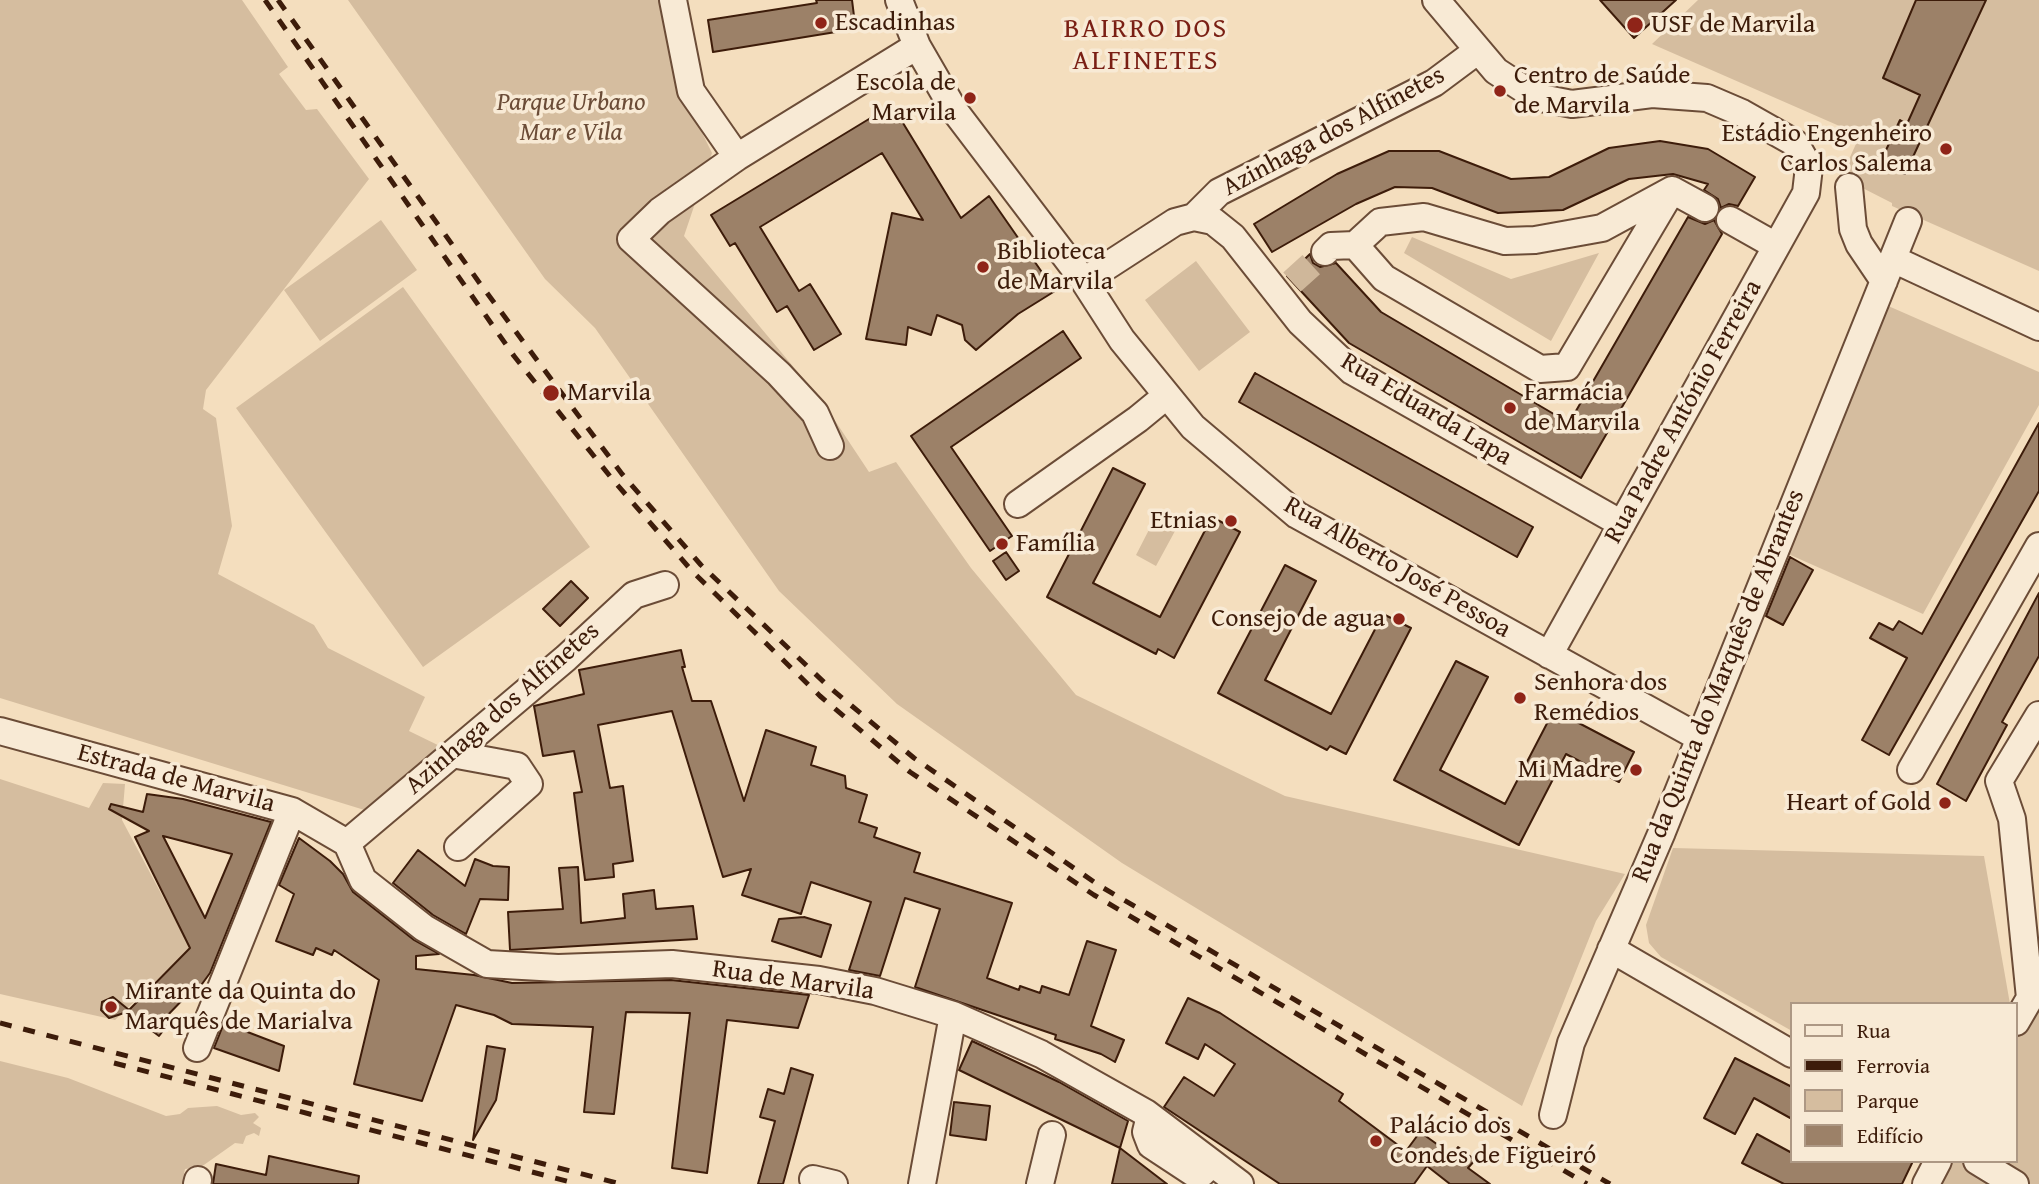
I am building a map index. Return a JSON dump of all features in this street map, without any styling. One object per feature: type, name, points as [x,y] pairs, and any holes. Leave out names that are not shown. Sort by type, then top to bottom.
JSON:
[{"type":"street","points":[[673,0],[691,91],[737,157]]},
{"type":"street","name":"Rua Alberto José Pessoa","points":[[899,0],[917,46],[954,110],[1084,281],[1122,340],[1193,426],[1297,515],[1700,738]]},
{"type":"street","points":[[1436,0],[1477,51]]},
{"type":"street","points":[[830,446],[815,413],[779,374],[631,239],[660,211],[737,157],[917,46]]},
{"type":"street","name":"Rua Padre António Ferreira","points":[[1477,51],[1507,81],[1552,102],[1589,104],[1676,93],[1719,102],[1795,143],[1809,167],[1806,193],[1549,655]]},
{"type":"street","name":"Azinhaga dos Alfinetes","points":[[1194,217],[1219,192],[1434,83],[1477,51]]},
{"type":"street","points":[[1849,187],[1853,229],[1859,244],[1888,270],[2039,327]]},
{"type":"street","points":[[1671,190],[1705,208]]},
{"type":"street","points":[[1325,252],[1331,246],[1355,245],[1380,222],[1424,217],[1505,241],[1535,240],[1602,228],[1671,190]]},
{"type":"street","points":[[1355,245],[1384,278],[1540,369],[1567,367],[1671,190]]},
{"type":"street","points":[[1084,281],[1175,222],[1194,217]]},
{"type":"street","name":"Rua Eduarda Lapa","points":[[1194,217],[1222,226],[1284,288],[1300,322],[1352,371],[1622,524]]},
{"type":"street","points":[[1730,220],[1776,246]]},
{"type":"street","name":"Rua da Quinta do Marquês de Abrantes","points":[[1553,1115],[1571,1043],[1700,738],[1908,221]]},
{"type":"street","points":[[1018,503],[1138,419],[1166,396]]},
{"type":"street","points":[[1911,770],[2039,545]]},
{"type":"street","name":"Azinhaga dos Alfinetes","points":[[347,843],[566,658],[634,595],[665,585]]},
{"type":"street","points":[[2018,1019],[2030,998],[2012,819],[1999,782],[2039,715]]},
{"type":"street","name":"Estrada de Marvila","points":[[0,731],[292,811],[347,843]]},
{"type":"street","points":[[452,754],[517,766],[529,784],[458,847]]},
{"type":"street","points":[[197,1048],[292,811]]},
{"type":"street","name":"Rua de Marvila","points":[[347,843],[363,880],[424,928],[487,964],[558,968],[673,964],[771,974],[875,991],[953,1014],[1041,1054],[1150,1116],[1240,1184]]},
{"type":"street","points":[[1611,949],[1790,1053]]},
{"type":"street","points":[[922,1184],[953,1014]]},
{"type":"street","points":[[1040,1184],[1052,1135]]},
{"type":"street","points":[[1926,1184],[1937,1163]]},
{"type":"street","points":[[1980,1163],[2015,1184]]},
{"type":"green space","points":[[0,0],[242,0],[288,67],[279,74],[306,110],[317,109],[369,179],[206,390],[203,409],[216,418],[232,526],[218,574],[314,625],[328,648],[425,697],[409,731],[448,750],[371,812],[0,698]]},
{"type":"green space","name":"Parque Urbano Mar e Vila","points":[[348,0],[665,0],[683,94],[712,153],[684,236],[822,401],[869,472],[896,462],[971,568],[1076,695],[1285,796],[1625,874],[1596,921],[1522,1106],[1122,863],[897,704],[779,591],[595,328],[545,279]]},
{"type":"green space","name":"Estádio Engenheiro Carlos Salema","points":[[1698,0],[2039,0],[2039,271],[1892,206],[1892,203],[1841,177],[1860,135],[1652,44]]},
{"type":"green space","points":[[381,220],[417,270],[320,341],[284,290]]},
{"type":"green space","points":[[1412,237],[1511,279],[1599,253],[1551,341],[1404,253]]},
{"type":"green space","points":[[1196,261],[1250,332],[1199,371],[1145,300]]},
{"type":"green space","points":[[403,287],[590,547],[423,667],[236,408]]},
{"type":"green space","points":[[1886,305],[2039,372],[2039,405],[1923,614],[1786,553]]},
{"type":"green space","points":[[1154,520],[1175,531],[1156,566],[1136,555]]},
{"type":"green space","points":[[0,779],[89,808],[103,783],[125,784],[122,820],[190,948],[115,1020],[0,994]]},
{"type":"green space","points":[[1673,848],[1984,856],[2010,1002],[1790,1002],[1790,1030],[1661,957],[1649,943],[1646,925]]},
{"type":"green space","points":[[2039,1003],[2039,1184],[1939,1184],[1949,1163],[2018,1163],[2018,1037]]},
{"type":"green space","points":[[0,1061],[68,1078],[166,1116],[180,1114],[188,1108],[217,1106],[241,1115],[255,1113],[259,1117],[253,1123],[261,1128],[259,1136],[254,1133],[246,1136],[243,1144],[235,1143],[201,1167],[185,1169],[182,1184],[0,1184]]},
{"type":"building","points":[[816,0],[852,0],[854,16],[840,18],[842,31],[713,52],[708,20],[817,3]]},
{"type":"building","name":"USF de Marvila","points":[[1600,0],[1676,0],[1634,38]]},
{"type":"building","points":[[1916,0],[1986,0],[1905,174],[1880,163],[1900,120],[1907,124],[1920,95],[1883,78]]},
{"type":"building","points":[[892,105],[961,218],[989,196],[1055,291],[1018,314],[976,350],[965,340],[962,325],[937,315],[931,335],[908,327],[906,345],[866,339],[892,213],[923,220],[882,153],[760,227],[799,291],[810,284],[841,334],[814,350],[787,306],[777,312],[735,243],[730,246],[711,215]]},
{"type":"building","points":[[1660,141],[1708,149],[1755,177],[1738,206],[1729,204],[1721,208],[1718,199],[1704,190],[1708,184],[1673,174],[1629,179],[1563,210],[1498,213],[1432,188],[1395,187],[1356,204],[1272,252],[1254,224],[1337,174],[1389,151],[1439,151],[1511,179],[1549,177],[1609,148]]},
{"type":"building","points":[[1688,217],[1705,224],[1714,220],[1722,234],[1581,478],[1349,343],[1287,276],[1310,254],[1313,263],[1320,267],[1336,263],[1381,312],[1569,423]]},
{"type":"building","points":[[1063,331],[1081,358],[951,447],[1012,536],[990,551],[911,436]]},
{"type":"building","points":[[1255,373],[1533,527],[1517,557],[1239,402]]},
{"type":"building","points":[[2039,423],[2039,491],[1889,755],[1862,740],[1907,658],[1870,638],[1879,623],[1893,630],[1899,621],[1922,634]]},
{"type":"building","points":[[1113,468],[1145,484],[1093,583],[1160,617],[1212,517],[1240,532],[1174,658],[1158,649],[1156,654],[1047,597]]},
{"type":"building","points":[[1006,552],[1019,571],[1006,580],[993,561]]},
{"type":"building","points":[[1790,557],[1813,570],[1783,625],[1766,616]]},
{"type":"building","points":[[1285,565],[1316,581],[1265,680],[1331,714],[1383,614],[1411,628],[1346,754],[1330,746],[1327,750],[1218,693]]},
{"type":"building","points":[[571,581],[588,598],[560,626],[543,609]]},
{"type":"building","points":[[2039,593],[2039,656],[2002,722],[2007,725],[1966,801],[1937,784]]},
{"type":"building","points":[[681,650],[685,667],[682,667],[692,701],[711,701],[744,801],[766,730],[816,747],[811,765],[845,776],[846,788],[867,795],[859,822],[877,828],[874,837],[920,853],[914,872],[1012,903],[987,978],[1019,990],[1020,986],[1040,993],[1042,986],[1069,995],[1087,941],[1116,950],[1091,1026],[1124,1040],[1115,1062],[1101,1054],[1055,1039],[1056,1035],[915,987],[940,909],[905,898],[880,976],[849,970],[871,902],[811,882],[801,914],[742,895],[751,869],[723,877],[672,711],[598,725],[610,788],[623,786],[633,861],[613,864],[614,877],[585,880],[574,793],[582,792],[574,751],[543,756],[534,706],[584,694],[579,670]]},
{"type":"building","points":[[1456,661],[1488,677],[1440,770],[1505,804],[1554,710],[1634,752],[1619,782],[1566,754],[1519,845],[1394,780]]},
{"type":"building","points":[[147,794],[183,799],[271,822],[210,973],[194,995],[190,992],[164,1019],[169,1023],[159,1036],[127,1012],[109,1018],[101,1010],[102,1002],[113,997],[129,1010],[190,948],[135,837],[149,831],[109,809],[111,804],[143,812]],"holes":[[[163,836],[232,854],[205,918]]]},
{"type":"building","points":[[299,838],[343,874],[353,892],[414,940],[439,954],[416,956],[416,969],[474,975],[512,983],[671,980],[809,995],[798,1028],[727,1020],[707,1173],[672,1168],[690,1013],[626,1012],[614,1114],[584,1112],[593,1027],[512,1024],[494,1015],[456,1005],[422,1101],[354,1084],[379,980],[334,950],[332,955],[316,948],[313,955],[276,941],[294,894],[279,885]]},
{"type":"building","points":[[418,850],[465,886],[475,859],[493,866],[509,867],[508,900],[480,899],[466,934],[433,915],[393,883]]},
{"type":"building","points":[[578,867],[581,923],[625,918],[623,894],[654,890],[656,909],[693,906],[697,939],[510,950],[508,912],[563,909],[559,868]]},
{"type":"building","points":[[804,917],[831,925],[821,957],[772,941],[779,919]]},
{"type":"building","points":[[1188,998],[1220,1013],[1343,1094],[1339,1101],[1406,1151],[1420,1132],[1452,1155],[1458,1147],[1475,1160],[1468,1168],[1490,1184],[1450,1184],[1427,1166],[1414,1184],[1280,1184],[1164,1107],[1184,1077],[1214,1096],[1235,1064],[1205,1044],[1198,1059],[1166,1043]]},
{"type":"building","points":[[224,1023],[284,1046],[279,1071],[214,1048]]},
{"type":"building","points":[[972,1041],[1059,1082],[1128,1121],[1120,1148],[959,1070]]},
{"type":"building","points":[[487,1046],[505,1049],[496,1100],[473,1140]]},
{"type":"building","points":[[1735,1058],[1790,1086],[1790,1118],[1754,1098],[1735,1134],[1704,1118]]},
{"type":"building","points":[[791,1068],[813,1075],[783,1184],[758,1184],[775,1121],[760,1117],[768,1089],[784,1094]]},
{"type":"building","points":[[954,1102],[990,1106],[986,1140],[950,1135]]},
{"type":"building","points":[[1757,1134],[1790,1152],[1790,1163],[1912,1163],[1902,1184],[1784,1184],[1742,1163]]},
{"type":"building","points":[[1120,1148],[1167,1184],[1112,1184]]},
{"type":"building","points":[[269,1156],[359,1176],[358,1184],[213,1184],[216,1164],[266,1175]]},
{"type":"tunnel","points":[[1292,282],[1325,252]]},
{"type":"railway","points":[[265,0],[514,356],[613,480],[692,571],[820,696],[910,772],[1094,895],[1587,1184]]},
{"type":"railway","points":[[278,0],[481,285],[622,474],[701,565],[828,686],[914,758],[1100,886],[1610,1184]]},
{"type":"railway","points":[[0,1023],[621,1184]]},
{"type":"railway","points":[[114,1063],[578,1184]]},
{"type":"place","name":"Escadinhas","points":[[821,23]]},
{"type":"place","name":"USF de Marvila","points":[[1635,25]]},
{"type":"place","name":"Centro de Saúde de Marvila","points":[[1500,91]]},
{"type":"place","name":"Escola de Marvila","points":[[970,98]]},
{"type":"place","name":"Estádio Engenheiro Carlos Salema","points":[[1946,149]]},
{"type":"place","name":"Biblioteca de Marvila","points":[[983,267]]},
{"type":"place","name":"Marvila","points":[[551,393]]},
{"type":"place","name":"Farmácia de Marvila","points":[[1510,408]]},
{"type":"place","name":"Etnias","points":[[1231,521]]},
{"type":"place","name":"Família","points":[[1002,544]]},
{"type":"place","name":"Consejo de agua","points":[[1399,619]]},
{"type":"place","name":"Senhora dos Remédios","points":[[1520,698]]},
{"type":"place","name":"Mi Madre","points":[[1636,770]]},
{"type":"place","name":"Heart of Gold","points":[[1945,803]]},
{"type":"place","name":"Mirante da Quinta do Marquês de Marialva","points":[[111,1007]]},
{"type":"place","name":"Palácio dos Condes de Figueiró","points":[[1376,1141]]},
{"type":"district","name":"BAIRRO DOS ALFINETES","points":[[1146,46]]}]
